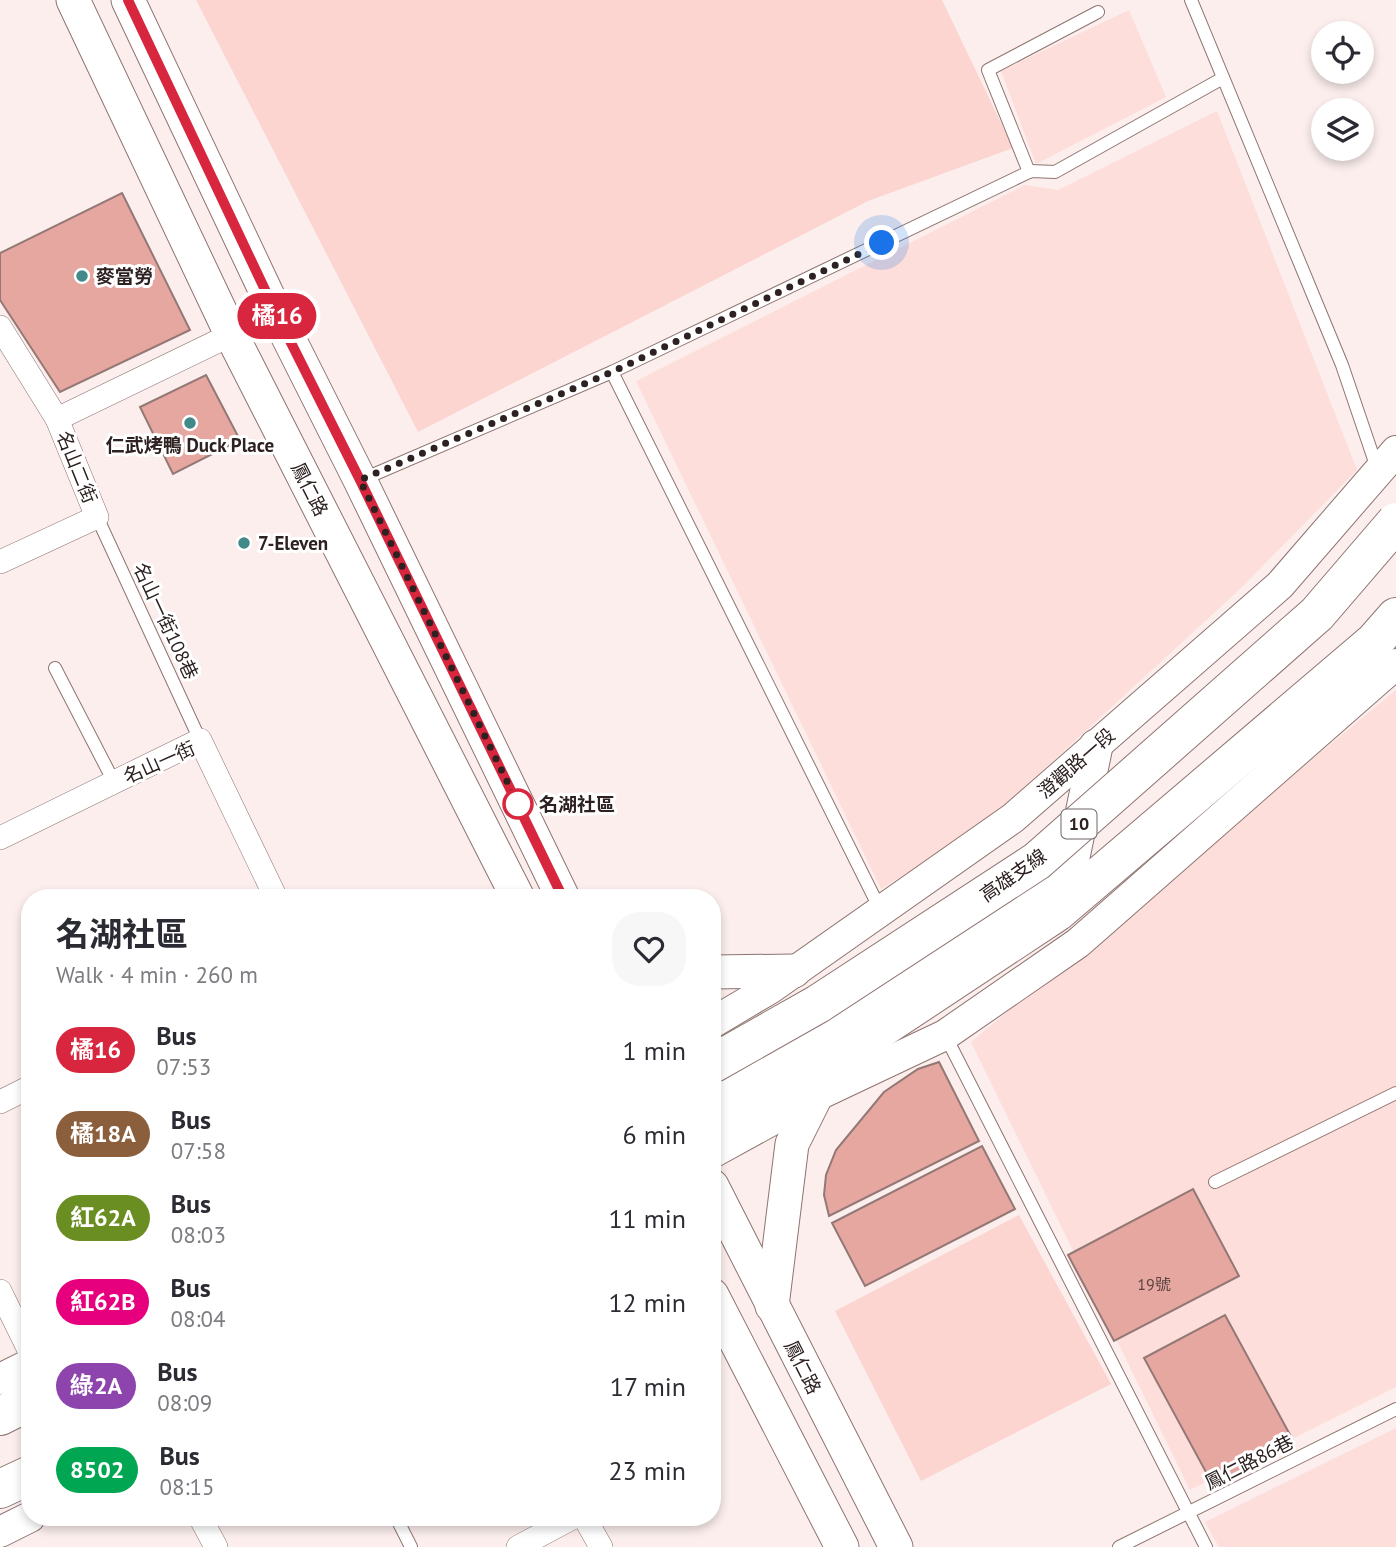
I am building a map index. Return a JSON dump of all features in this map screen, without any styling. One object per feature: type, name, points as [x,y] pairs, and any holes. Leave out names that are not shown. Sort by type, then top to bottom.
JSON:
[{"type":"highway","name":"高雄支線","points":[[721,1058],[818,1004],[1037,861],[1317,614],[1396,522]]},
{"type":"highway","points":[[721,1121],[846,1051],[1057,912],[1374,642],[1396,617]]},
{"type":"highway","points":[[0,1416],[21,1406]]},
{"type":"highway","points":[[0,1489],[21,1479]]},
{"type":"main road","name":"鳳仁路","points":[[74,0],[232,334],[513,889]]},
{"type":"main road","points":[[128,0],[276,313],[559,889]]},
{"type":"main road","points":[[721,1089],[923,966],[1072,862],[1096,746]]},
{"type":"main road","points":[[721,972],[794,971]]},
{"type":"main road","points":[[772,1306],[792,1144],[816,1096]]},
{"type":"main road","name":"鳳仁路","points":[[721,1203],[896,1547]]},
{"type":"main road","points":[[721,1316],[842,1547]]},
{"type":"street","points":[[57,419],[276,313]]},
{"type":"street","name":"名山二街","points":[[0,327],[57,419],[97,517],[0,562]]},
{"type":"street","name":"澄觀路一段","points":[[721,1017],[794,971],[1013,818],[1280,585],[1387,462]]},
{"type":"street","points":[[721,1148],[816,1096],[945,1035],[1078,943],[1396,664]]},
{"type":"street","name":"名山一街","points":[[0,838],[200,740],[272,889]]},
{"type":"street","points":[[0,1102],[21,1092]]},
{"type":"street","points":[[0,1291],[21,1334]]},
{"type":"street","points":[[0,1380],[21,1369]]},
{"type":"street","points":[[0,1532],[21,1522]]},
{"type":"street","points":[[205,1526],[216,1547]]},
{"type":"street","points":[[518,1547],[557,1526]]},
{"type":"street","points":[[589,1526],[601,1547]]},
{"type":"lane","points":[[1191,0],[1342,365],[1387,462]]},
{"type":"lane","points":[[1029,172],[988,70],[1098,12]]},
{"type":"lane","points":[[360,480],[612,372],[1029,172],[1055,172],[1223,78]]},
{"type":"lane","points":[[612,372],[881,911]]},
{"type":"lane","name":"名山一街108巷","points":[[97,517],[200,740]]},
{"type":"lane","points":[[55,668],[114,782]]},
{"type":"lane","points":[[945,1035],[1206,1547]]},
{"type":"lane","points":[[1215,1182],[1396,1093]]},
{"type":"lane","name":"鳳仁路86巷","points":[[1119,1547],[1396,1409]]},
{"type":"lane","points":[[400,1526],[411,1547]]},
{"type":"shaded area","points":[[196,0],[942,0],[1013,148],[868,201],[418,432]]},
{"type":"shaded area","points":[[1129,10],[1166,97],[1036,164],[1001,71]]},
{"type":"shaded area","points":[[1217,111],[1357,470],[1240,589],[981,827],[881,889],[636,381],[1025,185],[1058,190]]},
{"type":"shaded area","points":[[1396,690],[1396,1387],[1190,1490],[971,1042]]},
{"type":"shaded area","points":[[1019,1215],[1111,1384],[921,1481],[835,1311]]},
{"type":"shaded area","points":[[1396,1428],[1396,1547],[1219,1547],[1205,1522]]},
{"type":"building","name":"麥當勞","points":[[122,193],[190,330],[60,392],[0,300],[0,253]]},
{"type":"building","name":"仁武烤鴨 Duck Place","points":[[206,375],[240,440],[173,474],[140,407]]},
{"type":"building","points":[[939,1062],[979,1141],[829,1216],[824,1195],[826,1175],[836,1150],[884,1092],[918,1069]]},
{"type":"building","points":[[982,1146],[1015,1209],[865,1286],[832,1223]]},
{"type":"building","points":[[1193,1189],[1239,1276],[1114,1341],[1068,1255]]},
{"type":"building","points":[[1225,1315],[1294,1442],[1213,1485],[1144,1358]]},
{"type":"bus line","name":"橘16","points":[[128,0],[276,313],[559,889]]},
{"type":"place","name":"麥當勞","points":[[82,276]]},
{"type":"place","name":"仁武烤鴨 Duck Place","points":[[190,423]]},
{"type":"place","name":"7-Eleven","points":[[244,543]]},
{"type":"place","name":"名湖社區","points":[[518,804]]},
{"type":"route","points":[[518,804],[360,480],[612,372],[882,243]]}]
